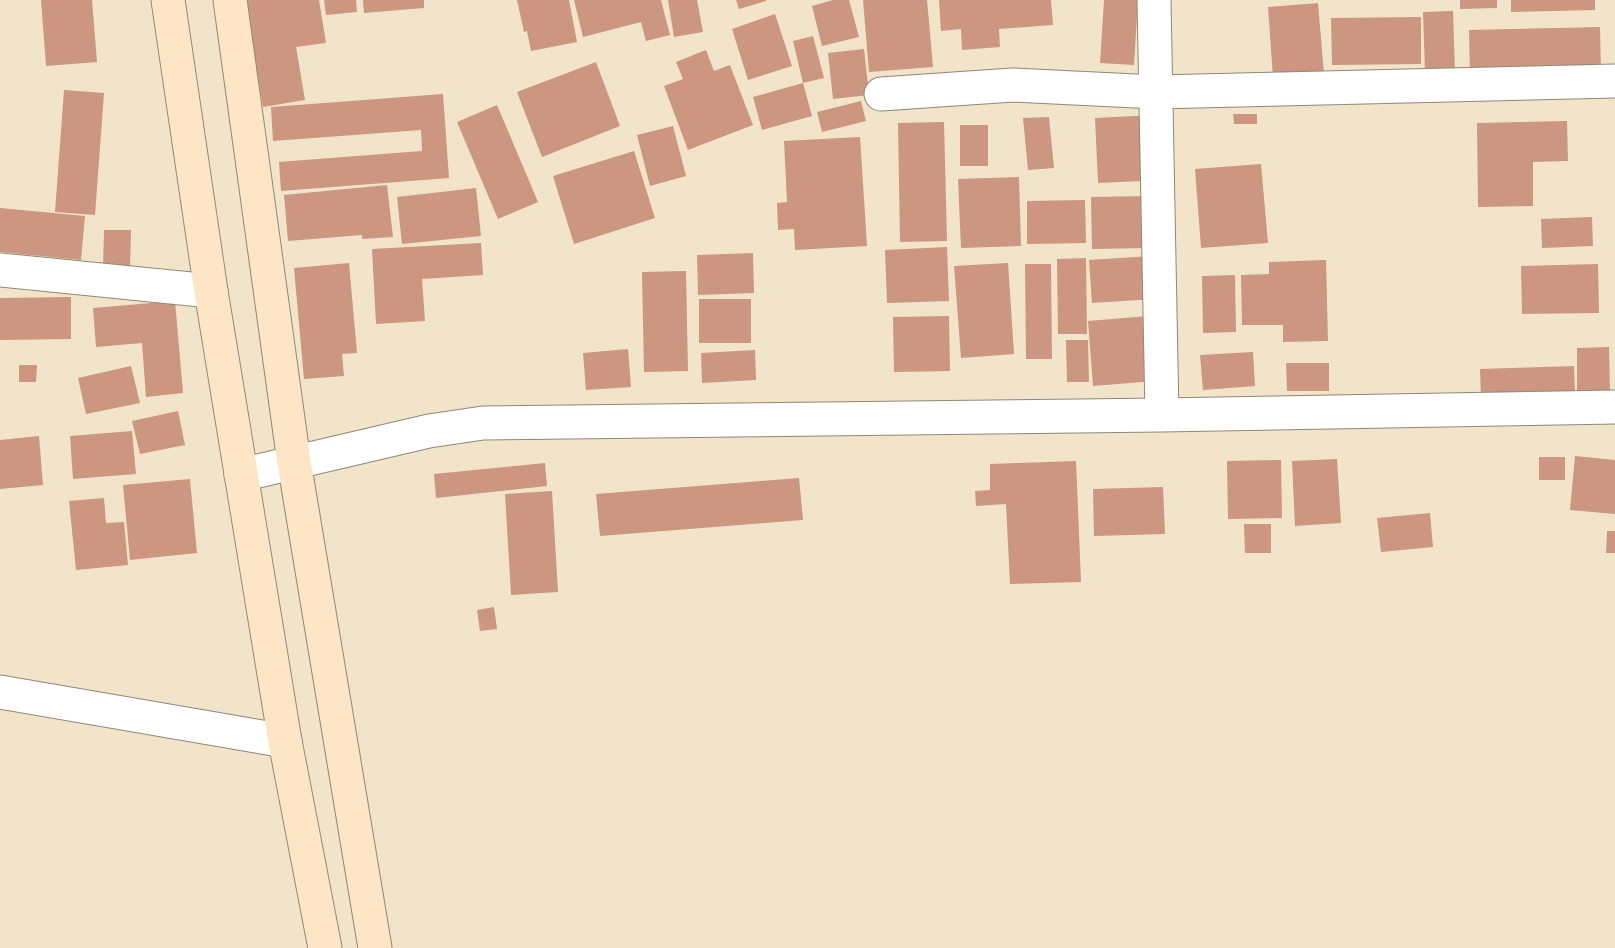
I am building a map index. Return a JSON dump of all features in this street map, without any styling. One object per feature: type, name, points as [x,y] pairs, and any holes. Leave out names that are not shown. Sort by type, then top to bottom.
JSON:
[{"type":"street","points":[[168,0],[211,291],[285,741],[325,948]]},
{"type":"street","points":[[230,0],[294,462],[375,948]]},
{"type":"street","points":[[1154,0],[1162,416]]},
{"type":"street","points":[[881,94],[1013,85],[1156,92],[1615,81]]},
{"type":"street","points":[[0,270],[211,291]]},
{"type":"street","points":[[241,475],[429,430],[483,423],[1162,416],[1615,407]]},
{"type":"street","points":[[0,692],[285,741]]},
{"type":"building","points":[[41,0],[92,0],[97,62],[46,66]]},
{"type":"building","points":[[245,0],[319,0],[326,43],[296,47],[305,100],[263,107]]},
{"type":"building","points":[[324,0],[356,0],[357,12],[326,15]]},
{"type":"building","points":[[363,0],[424,0],[424,8],[364,13]]},
{"type":"building","points":[[517,0],[569,0],[577,42],[531,51]]},
{"type":"building","points":[[574,0],[661,0],[670,35],[646,41],[641,22],[583,37]]},
{"type":"building","points":[[668,0],[697,0],[703,32],[674,37]]},
{"type":"building","points":[[736,0],[766,0],[766,1],[739,9]]},
{"type":"building","points":[[833,0],[849,0],[859,37],[822,46],[812,6]]},
{"type":"building","points":[[863,0],[927,0],[933,67],[869,72]]},
{"type":"building","points":[[939,0],[1051,0],[1053,25],[999,29],[1000,47],[962,50],[961,29],[941,31]]},
{"type":"building","points":[[1104,0],[1138,0],[1134,65],[1100,63]]},
{"type":"building","points":[[1460,0],[1497,0],[1497,8],[1460,9]]},
{"type":"building","points":[[1511,0],[1595,0],[1595,10],[1511,12]]},
{"type":"building","points":[[1318,3],[1324,74],[1273,78],[1268,7]]},
{"type":"building","points":[[1453,11],[1455,73],[1425,73],[1423,12]]},
{"type":"building","points":[[775,14],[792,66],[748,80],[732,29]]},
{"type":"building","points":[[1421,17],[1421,64],[1332,65],[1331,18]]},
{"type":"building","points":[[1600,27],[1601,76],[1470,79],[1469,30]]},
{"type":"building","points":[[813,36],[824,78],[803,83],[793,41]]},
{"type":"building","points":[[864,49],[869,95],[833,99],[828,53]]},
{"type":"building","points":[[706,50],[714,71],[730,65],[753,125],[688,150],[664,86],[683,79],[676,62]]},
{"type":"building","points":[[596,62],[620,126],[542,157],[517,92]]},
{"type":"building","points":[[803,83],[812,116],[762,130],[753,97]]},
{"type":"building","points":[[64,90],[104,93],[95,215],[55,212]]},
{"type":"building","points":[[443,94],[449,178],[281,191],[279,162],[422,151],[421,130],[273,141],[271,107]]},
{"type":"building","points":[[861,101],[866,121],[822,132],[817,112]]},
{"type":"building","points":[[497,105],[538,202],[498,219],[457,122]]},
{"type":"building","points":[[1233,114],[1257,114],[1257,124],[1234,124]]},
{"type":"building","points":[[1155,115],[1155,140],[1140,141],[1142,181],[1098,183],[1095,118]]},
{"type":"building","points":[[1049,117],[1054,168],[1028,170],[1023,118]]},
{"type":"building","points":[[1567,121],[1568,161],[1533,162],[1533,206],[1478,207],[1477,123]]},
{"type":"building","points":[[944,122],[947,241],[900,242],[898,123]]},
{"type":"building","points":[[960,125],[988,125],[988,166],[960,166]]},
{"type":"building","points":[[673,126],[686,176],[650,186],[637,135]]},
{"type":"building","points":[[860,137],[867,246],[795,250],[794,229],[778,230],[777,203],[787,202],[784,141]]},
{"type":"building","points":[[634,151],[655,218],[574,244],[553,176]]},
{"type":"building","points":[[1261,164],[1268,243],[1201,248],[1195,169]]},
{"type":"building","points":[[1019,177],[1021,246],[961,248],[958,179]]},
{"type":"building","points":[[387,185],[393,237],[362,239],[362,235],[288,241],[284,195]]},
{"type":"building","points":[[476,188],[481,236],[402,244],[397,197]]},
{"type":"building","points":[[1149,196],[1150,248],[1092,249],[1091,197]]},
{"type":"building","points":[[1085,200],[1086,243],[1027,244],[1027,201]]},
{"type":"building","points":[[0,208],[85,216],[81,260],[0,252]]},
{"type":"building","points":[[1592,217],[1593,246],[1542,248],[1541,219]]},
{"type":"building","points":[[104,230],[131,230],[130,269],[103,268]]},
{"type":"building","points":[[481,243],[483,275],[422,279],[425,321],[376,324],[372,249]]},
{"type":"building","points":[[947,247],[949,301],[887,303],[885,250]]},
{"type":"building","points":[[753,253],[754,293],[698,295],[697,255]]},
{"type":"building","points":[[1151,256],[1154,299],[1092,303],[1089,260]]},
{"type":"building","points":[[1086,258],[1087,334],[1058,334],[1057,259]]},
{"type":"building","points":[[1326,260],[1328,341],[1283,342],[1283,325],[1242,325],[1241,275],[1269,274],[1269,262]]},
{"type":"building","points":[[349,263],[357,353],[342,354],[344,376],[304,379],[294,268]]},
{"type":"building","points":[[1008,263],[1014,354],[961,358],[954,266]]},
{"type":"building","points":[[1025,264],[1051,264],[1052,359],[1026,359]]},
{"type":"building","points":[[1598,264],[1599,313],[1522,314],[1521,266]]},
{"type":"building","points":[[686,271],[688,371],[644,372],[642,272]]},
{"type":"building","points":[[1235,275],[1236,332],[1203,333],[1202,276]]},
{"type":"building","points":[[71,297],[71,339],[0,340],[0,298]]},
{"type":"building","points":[[699,299],[751,299],[751,343],[699,343]]},
{"type":"building","points":[[175,301],[183,393],[146,397],[142,343],[96,347],[93,308]]},
{"type":"building","points":[[949,316],[950,371],[894,372],[893,317]]},
{"type":"building","points":[[1148,316],[1154,381],[1093,386],[1088,321]]},
{"type":"building","points":[[1066,340],[1088,340],[1089,382],[1067,382]]},
{"type":"building","points":[[1609,347],[1610,391],[1577,392],[1577,348]]},
{"type":"building","points":[[628,349],[631,387],[586,390],[583,353]]},
{"type":"building","points":[[755,350],[756,380],[702,383],[701,353]]},
{"type":"building","points":[[1253,352],[1255,386],[1203,390],[1200,355]]},
{"type":"building","points":[[1286,363],[1329,363],[1329,391],[1287,391]]},
{"type":"building","points":[[19,365],[37,365],[36,382],[19,382]]},
{"type":"building","points":[[131,366],[140,403],[86,414],[78,378]]},
{"type":"building","points":[[1574,366],[1575,394],[1481,398],[1480,369]]},
{"type":"building","points":[[178,411],[185,445],[140,454],[132,421]]},
{"type":"building","points":[[132,431],[136,474],[73,479],[70,436]]},
{"type":"building","points":[[39,436],[43,485],[0,489],[0,440]]},
{"type":"building","points":[[1575,456],[1615,460],[1615,514],[1570,510]]},
{"type":"building","points":[[1539,457],[1565,457],[1565,480],[1539,480]]},
{"type":"building","points":[[1337,459],[1341,523],[1295,526],[1292,461]]},
{"type":"building","points":[[1281,460],[1282,518],[1228,519],[1227,461]]},
{"type":"building","points":[[1076,461],[1081,582],[1010,584],[1006,504],[976,506],[975,491],[990,490],[990,464]]},
{"type":"building","points":[[545,463],[547,486],[436,498],[434,474]]},
{"type":"building","points":[[799,478],[803,520],[600,536],[596,494]]},
{"type":"building","points":[[190,479],[197,553],[130,560],[123,485]]},
{"type":"building","points":[[1163,487],[1165,534],[1094,536],[1093,489]]},
{"type":"building","points":[[552,491],[558,592],[511,595],[505,494]]},
{"type":"building","points":[[104,498],[106,523],[124,522],[128,565],[76,570],[69,501]]},
{"type":"building","points":[[1430,513],[1433,547],[1381,552],[1377,518]]},
{"type":"building","points":[[1244,524],[1271,524],[1271,553],[1245,553]]},
{"type":"building","points":[[1607,531],[1615,531],[1615,553],[1606,553]]},
{"type":"building","points":[[494,607],[497,629],[480,631],[477,610]]}]
